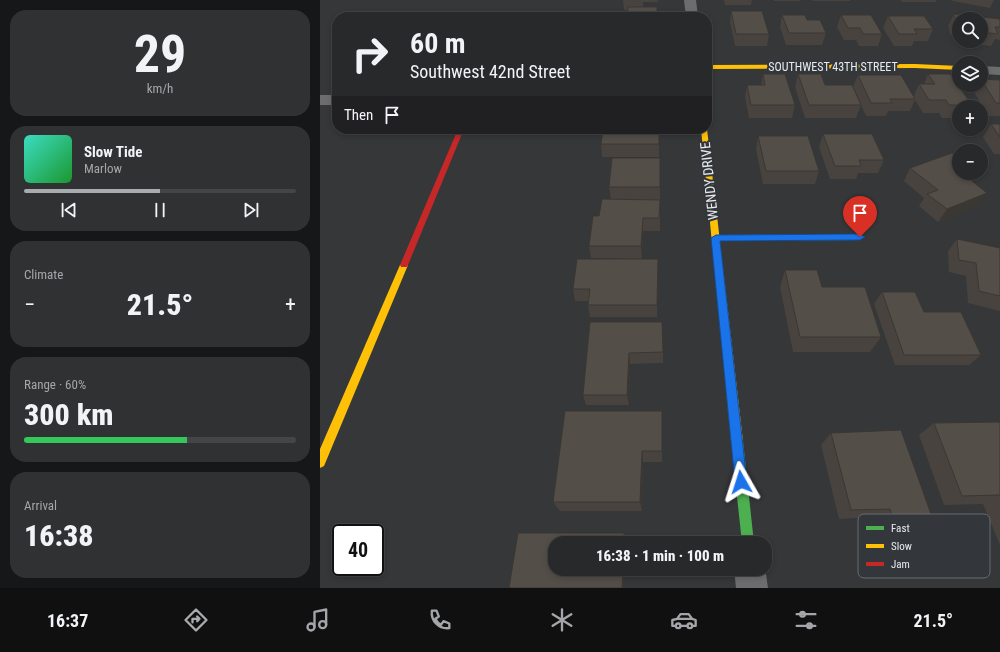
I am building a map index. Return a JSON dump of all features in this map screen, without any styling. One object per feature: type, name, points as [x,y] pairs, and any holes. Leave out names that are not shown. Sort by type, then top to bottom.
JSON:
[{"type":"street","points":[[690,0],[691,12]]},
{"type":"street","name":"SOUTHWEST 43TH STREET","points":[[712,67],[915,66],[952,68]]},
{"type":"street","points":[[988,70],[1000,71]]},
{"type":"street","points":[[320,100],[332,100]]},
{"type":"street","points":[[320,462],[459,134]]},
{"type":"street","name":"WENDY DRIVE","points":[[705,134],[747,536]]},
{"type":"street","points":[[716,238],[860,237]]},
{"type":"street","points":[[751,576],[752,588]]},
{"type":"building","points":[[628,7],[657,7],[657,12],[628,12]]},
{"type":"building","points":[[731,11],[762,11],[769,34],[736,34]]},
{"type":"building","points":[[782,15],[805,15],[807,20],[820,20],[826,33],[789,33]]},
{"type":"building","points":[[841,15],[871,15],[882,34],[863,34],[860,28],[848,28]]},
{"type":"building","points":[[888,16],[924,16],[933,29],[914,29],[917,34],[899,34]]},
{"type":"building","points":[[988,18],[1000,19],[1000,27],[995,27],[998,34],[988,33]]},
{"type":"building","points":[[763,74],[785,74],[795,105],[751,105],[747,85],[765,85]]},
{"type":"building","points":[[798,74],[821,74],[825,85],[852,85],[861,105],[809,105]]},
{"type":"building","points":[[928,74],[950,74],[952,77],[952,92],[963,92],[968,100],[952,100],[952,105],[949,105],[946,100],[929,100],[919,84],[935,84]]},
{"type":"building","points":[[858,75],[901,75],[915,99],[890,99],[892,103],[871,103]]},
{"type":"building","points":[[988,79],[1000,80],[1000,103],[996,103],[988,90]]},
{"type":"building","points":[[991,124],[1000,124],[1000,137]]},
{"type":"building","points":[[602,134],[659,134],[659,144],[601,144]]},
{"type":"building","points":[[823,134],[872,134],[884,160],[859,160],[861,166],[835,166]]},
{"type":"building","points":[[758,136],[808,136],[819,171],[766,171]]},
{"type":"building","points":[[952,153],[952,180],[971,180],[987,193],[947,209],[927,194],[938,190],[910,168]]},
{"type":"building","points":[[612,158],[660,158],[660,187],[609,187]]},
{"type":"building","points":[[602,199],[660,200],[659,218],[643,218],[641,246],[589,246],[593,216],[599,216]]},
{"type":"building","points":[[957,239],[1000,248],[1000,296],[979,291],[976,263],[959,260]]},
{"type":"building","points":[[577,259],[658,259],[657,305],[588,305],[590,289],[573,289]]},
{"type":"building","points":[[785,270],[817,270],[822,287],[865,287],[881,337],[800,337]]},
{"type":"building","points":[[882,292],[915,292],[924,312],[961,312],[981,355],[904,355]]},
{"type":"building","points":[[590,322],[662,322],[663,352],[629,353],[627,395],[583,395]]},
{"type":"building","points":[[565,411],[662,411],[662,451],[642,451],[640,502],[553,502]]},
{"type":"building","points":[[1000,422],[1000,495],[962,496],[934,423]]},
{"type":"building","points":[[901,430],[931,514],[892,514],[890,509],[851,510],[831,433]]},
{"type":"building","points":[[518,533],[624,533],[624,536],[548,536],[548,576],[623,576],[622,588],[509,588]]},
{"type":"traffic: fast","points":[[716,238],[860,237]]},
{"type":"traffic: fast","points":[[737,441],[747,536]]},
{"type":"traffic: slow","points":[[712,67],[915,66],[952,68]]},
{"type":"traffic: slow","points":[[705,134],[737,441]]},
{"type":"traffic: slow","points":[[320,462],[404,265]]},
{"type":"traffic: jam","points":[[404,265],[459,134]]},
{"type":"route","points":[[741,482],[716,238],[860,237]]}]
